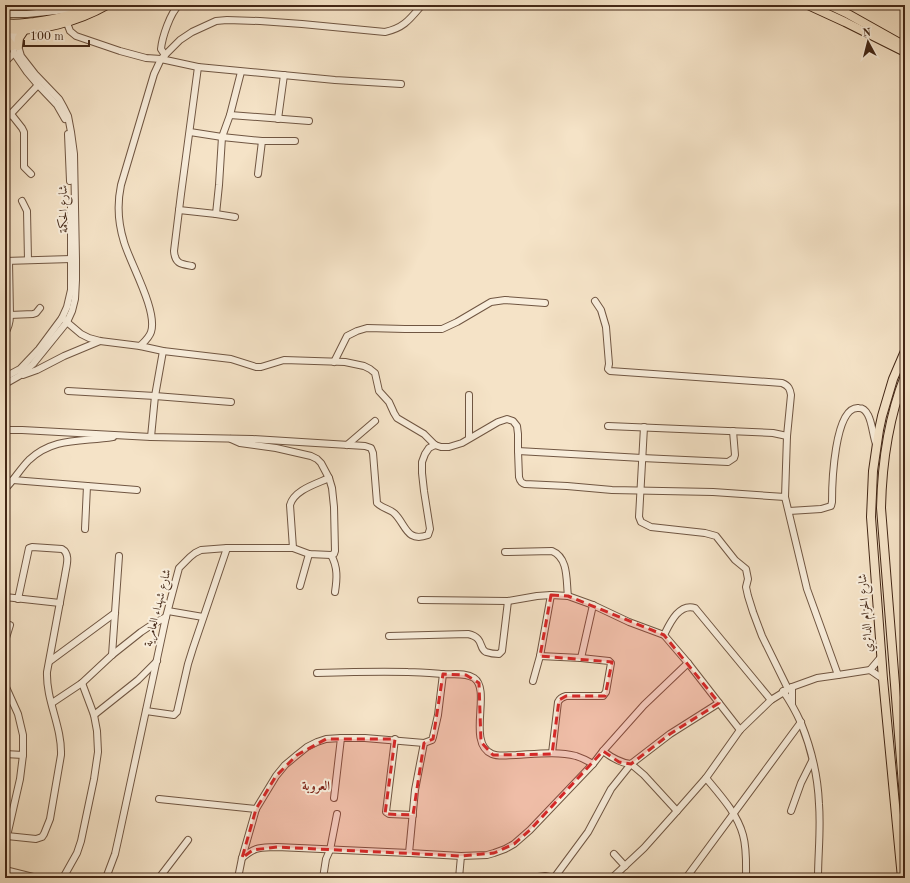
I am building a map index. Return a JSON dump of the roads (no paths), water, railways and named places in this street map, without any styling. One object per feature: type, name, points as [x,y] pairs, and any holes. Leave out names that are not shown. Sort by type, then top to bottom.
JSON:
[{"type":"main road","points":[[8,28],[72,15],[95,5]]},
{"type":"main road","points":[[8,28],[25,30],[66,23],[107,5]]},
{"type":"main road","points":[[808,5],[905,52]]},
{"type":"main road","points":[[829,5],[905,46]]},
{"type":"main road","points":[[8,28],[15,49]]},
{"type":"main road","points":[[15,49],[19,38],[25,30]]},
{"type":"main road","name":"شارع الحزام الدائري","points":[[902,878],[883,679],[871,517],[872,488],[879,430],[893,379],[905,351]]},
{"type":"main road","name":"شارع الحزام الدائري","points":[[905,376],[894,410],[887,439],[881,508],[905,811]]},
{"type":"main road","points":[[896,813],[905,811]]},
{"type":"street","points":[[163,57],[161,49],[163,39],[172,14],[179,5]]},
{"type":"street","points":[[140,346],[148,338],[151,332],[152,320],[134,265],[124,243],[120,226],[119,197],[121,185],[151,81],[163,57],[180,40],[192,32],[216,21],[260,21],[385,32],[403,26],[422,5]]},
{"type":"street","points":[[5,14],[27,14],[66,10],[72,15]]},
{"type":"street","points":[[66,23],[70,31],[76,36],[146,58],[163,57],[183,65],[198,68],[401,84]]},
{"type":"street","points":[[5,62],[15,49]]},
{"type":"street","name":"شارع الحكمة","points":[[5,384],[19,376],[33,364],[64,320],[70,297],[71,204],[67,129],[64,117],[57,105],[27,72],[15,49]]},
{"type":"street","name":"شارع الحكمة","points":[[5,377],[14,373],[25,364],[72,311],[76,280],[74,154],[68,116],[62,102],[30,68],[15,49]]},
{"type":"street","points":[[192,266],[180,264],[174,257],[174,251],[198,68]]},
{"type":"street","points":[[216,214],[222,138],[230,115],[241,72]]},
{"type":"street","points":[[278,119],[284,75]]},
{"type":"street","points":[[5,120],[38,85]]},
{"type":"street","points":[[11,114],[24,132],[24,167],[31,174]]},
{"type":"street","points":[[230,115],[309,121]]},
{"type":"street","points":[[190,132],[222,138],[262,141],[295,141]]},
{"type":"street","points":[[258,174],[262,141]]},
{"type":"street","points":[[22,201],[27,211],[28,260]]},
{"type":"street","points":[[179,210],[235,217]]},
{"type":"street","points":[[5,333],[10,323],[7,261],[71,259]]},
{"type":"street","points":[[334,362],[347,336],[356,331],[367,328],[442,329],[491,302],[505,300],[545,303]]},
{"type":"street","points":[[595,301],[601,310],[606,327],[609,364],[608,369],[610,372],[782,383],[790,389],[791,395],[787,436],[785,497],[807,589],[838,675]]},
{"type":"street","points":[[10,315],[33,314],[40,308]]},
{"type":"street","points":[[64,320],[81,334],[100,341],[140,346],[163,351],[231,359],[256,367],[261,367],[284,360],[358,364],[375,373],[379,391],[389,402],[397,418],[424,434],[435,444],[441,447],[449,447],[462,443],[498,422],[507,419],[513,421],[517,426],[518,434],[519,477],[522,483],[525,484],[612,490],[713,492],[785,497]]},
{"type":"street","points":[[19,376],[37,370],[64,356],[100,341]]},
{"type":"street","points":[[151,437],[155,396],[163,351]]},
{"type":"street","points":[[68,391],[231,402]]},
{"type":"street","points":[[469,395],[469,438]]},
{"type":"street","points":[[789,511],[821,509],[831,506],[833,472],[838,437],[844,420],[851,409],[860,408],[867,413],[870,419],[876,446]]},
{"type":"street","points":[[347,445],[375,421]]},
{"type":"street","points":[[608,426],[773,433],[787,436]]},
{"type":"street","points":[[644,428],[639,517],[641,522],[651,527],[705,533],[716,536],[735,560],[746,569],[748,579],[746,587],[752,612],[788,689],[792,706],[801,722],[812,761],[819,805],[818,878]]},
{"type":"street","points":[[5,430],[122,436],[252,439],[365,446],[371,448],[373,453],[377,503],[394,513],[410,535],[416,537],[428,535],[430,529],[424,492],[422,462],[429,448],[435,444]]},
{"type":"street","points":[[518,451],[728,462],[732,460],[735,454],[733,431]]},
{"type":"street","points":[[6,486],[13,480],[29,460],[47,448],[57,444],[69,442],[122,436]]},
{"type":"street","points":[[231,439],[311,456],[321,463],[329,478],[334,498],[335,551],[334,554],[331,555],[336,564],[335,592]]},
{"type":"street","points":[[293,548],[290,505],[292,500],[300,492],[329,478]]},
{"type":"street","points":[[13,480],[137,490]]},
{"type":"street","points":[[85,529],[87,486]]},
{"type":"street","points":[[5,685],[20,719],[24,754],[20,779],[6,837],[36,839],[40,838],[44,834],[50,819],[61,755],[60,732],[47,680],[67,563],[66,551],[30,548],[18,598]]},
{"type":"street","points":[[146,711],[174,715],[177,712],[188,664],[227,548]]},
{"type":"street","name":"شارع شهداء العامرية","points":[[106,878],[115,854],[167,614],[179,568],[195,553],[202,550],[227,548],[293,548],[310,554],[331,555]]},
{"type":"street","points":[[505,552],[552,551],[557,553],[562,558],[564,564],[568,596]]},
{"type":"street","points":[[300,586],[310,554]]},
{"type":"street","points":[[112,655],[119,556]]},
{"type":"street","points":[[533,681],[540,656],[551,595]]},
{"type":"street","points":[[422,600],[508,601],[551,595],[568,596],[593,605],[629,622],[664,635],[688,663],[740,730]]},
{"type":"street","points":[[5,597],[60,603]]},
{"type":"street","points":[[389,636],[468,634],[480,640],[485,652],[499,654],[502,651],[508,601]]},
{"type":"street","points":[[581,658],[593,605]]},
{"type":"street","points":[[664,635],[670,622],[678,613],[689,606],[695,608],[773,698],[792,706]]},
{"type":"street","points":[[50,661],[115,613]]},
{"type":"street","points":[[52,703],[82,683],[112,655],[167,614],[203,617]]},
{"type":"street","points":[[5,641],[10,625]]},
{"type":"street","points":[[540,656],[581,658],[610,662],[611,665],[606,692],[602,696],[566,696],[559,700],[552,754]]},
{"type":"street","points":[[616,877],[644,848],[706,778],[740,730],[773,698],[788,689],[817,678],[870,670],[882,657]]},
{"type":"street","points":[[94,715],[138,680],[157,661]]},
{"type":"street","points":[[242,858],[253,850],[277,847],[409,852],[461,856],[487,855],[494,853],[514,844],[530,830],[593,764],[644,705],[688,663]]},
{"type":"street","points":[[870,670],[883,679]]},
{"type":"street","points":[[317,673],[402,672],[466,675],[476,679],[481,688],[481,742],[487,752],[493,755],[571,755],[578,756],[593,764]]},
{"type":"street","points":[[238,878],[256,809],[276,776],[285,765],[316,742],[326,739],[394,739],[424,743],[432,740],[438,715],[443,674]]},
{"type":"street","points":[[64,878],[77,854],[81,841],[98,752],[97,731],[94,715],[82,683]]},
{"type":"street","points":[[531,878],[545,876],[554,878],[588,832],[611,789],[631,764],[670,734],[719,704]]},
{"type":"street","points":[[686,878],[801,722]]},
{"type":"street","points":[[334,798],[341,738]]},
{"type":"street","points":[[394,739],[386,812],[389,814],[413,815]]},
{"type":"street","points":[[409,852],[415,790],[424,743]]},
{"type":"street","points":[[603,751],[611,758],[619,762],[631,764],[677,811]]},
{"type":"street","points":[[5,754],[24,754]]},
{"type":"street","points":[[791,811],[801,783],[812,761]]},
{"type":"street","points":[[706,778],[734,813],[744,841],[746,878]]},
{"type":"street","points":[[159,799],[256,809]]},
{"type":"street","points":[[324,878],[326,859],[330,850],[337,814]]},
{"type":"street","points":[[161,877],[188,840]]},
{"type":"street","points":[[614,854],[625,866]]},
{"type":"street","points":[[459,878],[461,856]]},
{"type":"street","points":[[5,870],[24,877],[37,878]]},
{"type":"district","name":"العروبة","points":[[316,786]]}]
